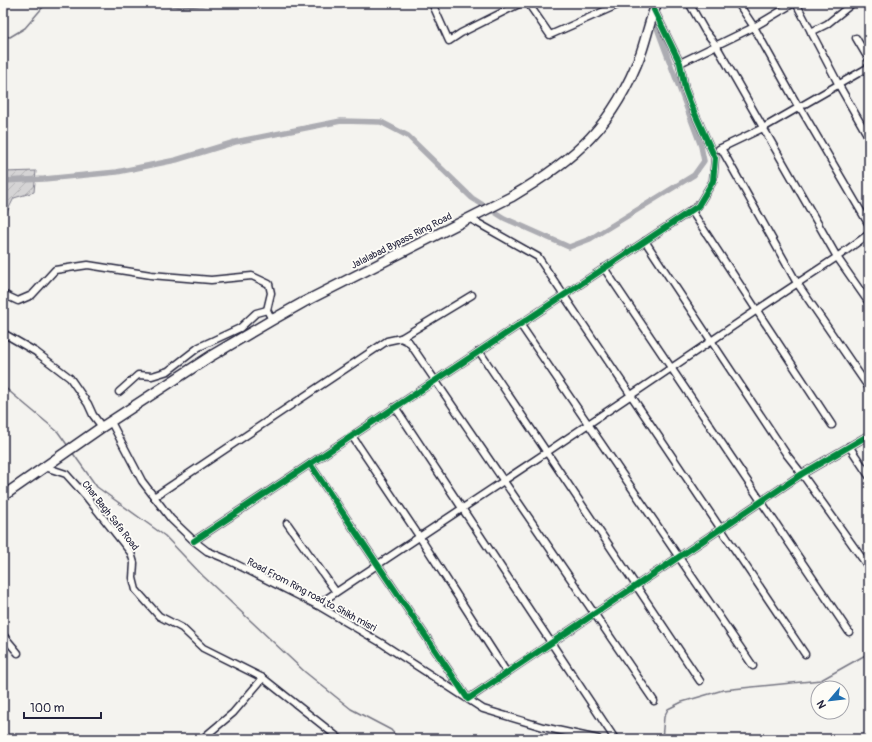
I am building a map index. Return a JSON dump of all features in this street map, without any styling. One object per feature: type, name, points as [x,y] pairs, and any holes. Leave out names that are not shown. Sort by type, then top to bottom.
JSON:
[{"type":"highway","name":"Jalalabad Bypass Ring Road","points":[[3,496],[88,436],[211,356],[304,302],[540,180],[565,162],[597,132],[614,109],[624,91],[641,52],[655,7]]},
{"type":"street","points":[[432,3],[448,40],[521,3]]},
{"type":"street","points":[[528,3],[550,35],[622,3]]},
{"type":"street","points":[[661,3],[664,5],[665,3]]},
{"type":"street","points":[[688,3],[705,31],[716,45],[837,257],[869,303]]},
{"type":"street","points":[[738,3],[754,27],[799,108],[801,109],[869,225]]},
{"type":"street","points":[[680,63],[754,27],[795,3],[869,138]]},
{"type":"street","points":[[811,32],[827,24],[853,3]]},
{"type":"street","points":[[194,541],[698,206],[713,181],[715,158],[689,100],[680,63],[655,7]]},
{"type":"street","points":[[856,38],[869,60]]},
{"type":"street","points":[[714,155],[721,148],[763,128],[869,67]]},
{"type":"street","points":[[721,148],[797,283],[869,388]]},
{"type":"street","points":[[691,210],[832,425]]},
{"type":"street","points":[[469,218],[538,257],[805,654]]},
{"type":"street","points":[[317,605],[462,507],[547,452],[869,234]]},
{"type":"street","points":[[645,241],[787,455],[869,568]]},
{"type":"street","points":[[3,294],[18,301],[32,295],[55,270],[88,265],[151,275],[211,280],[252,276],[268,284],[271,293],[267,310],[272,320]]},
{"type":"street","points":[[604,268],[849,632]]},
{"type":"street","points":[[154,497],[387,341],[400,338],[472,295]]},
{"type":"street","points":[[119,392],[138,376],[152,376],[168,371],[199,347],[240,328],[256,313],[267,310]]},
{"type":"street","points":[[520,324],[753,666]]},
{"type":"street","points":[[3,333],[36,352],[70,378],[102,427]]},
{"type":"street","points":[[400,338],[408,342],[654,701]]},
{"type":"street","points":[[479,351],[700,681]]},
{"type":"street","points":[[395,407],[615,739]]},
{"type":"street","name":"Road From Ring road to Shikh misri","points":[[111,422],[142,481],[171,519],[207,551],[317,605],[383,644],[483,709],[543,728],[598,739]]},
{"type":"street","points":[[310,464],[468,699],[802,474],[869,435]]},
{"type":"street","points":[[352,436],[419,536],[507,673]]},
{"type":"street","points":[[849,446],[869,476]]},
{"type":"street","name":"Char Bagh Safa Road","points":[[45,467],[66,474],[85,495],[131,553],[134,563],[133,578],[136,590],[159,616],[182,628],[203,648],[263,678],[340,739]]},
{"type":"street","points":[[287,523],[336,592]]},
{"type":"street","points":[[3,635],[18,654]]},
{"type":"street","points":[[202,739],[233,713],[263,678]]},
{"type":"shaded area","points":[[3,170],[4,172],[36,171],[34,192],[14,198],[7,212],[3,212]]},
{"type":"waterway","points":[[3,36],[10,37],[25,28],[43,7],[52,3]]},
{"type":"waterway","points":[[152,3],[181,7],[213,5],[216,3]]},
{"type":"waterway","points":[[493,211],[504,218],[569,247],[590,239],[694,175],[704,161],[701,146],[657,28]]},
{"type":"waterway","points":[[3,181],[44,179],[117,172],[176,160],[235,142],[341,121],[381,122],[408,136],[472,198],[483,205]]},
{"type":"waterway","points":[[3,386],[58,432],[68,446]]},
{"type":"waterway","points":[[72,452],[97,487],[165,536],[203,576],[305,672],[351,709],[391,730],[399,739]]},
{"type":"waterway","points":[[662,739],[664,717],[668,709],[682,702],[723,690],[821,680],[869,653]]},
{"type":"cycle path","points":[[194,541],[698,206],[713,181],[715,158],[685,89],[680,63],[654,10]]},
{"type":"cycle path","points":[[310,464],[468,699],[802,474],[869,435]]}]
